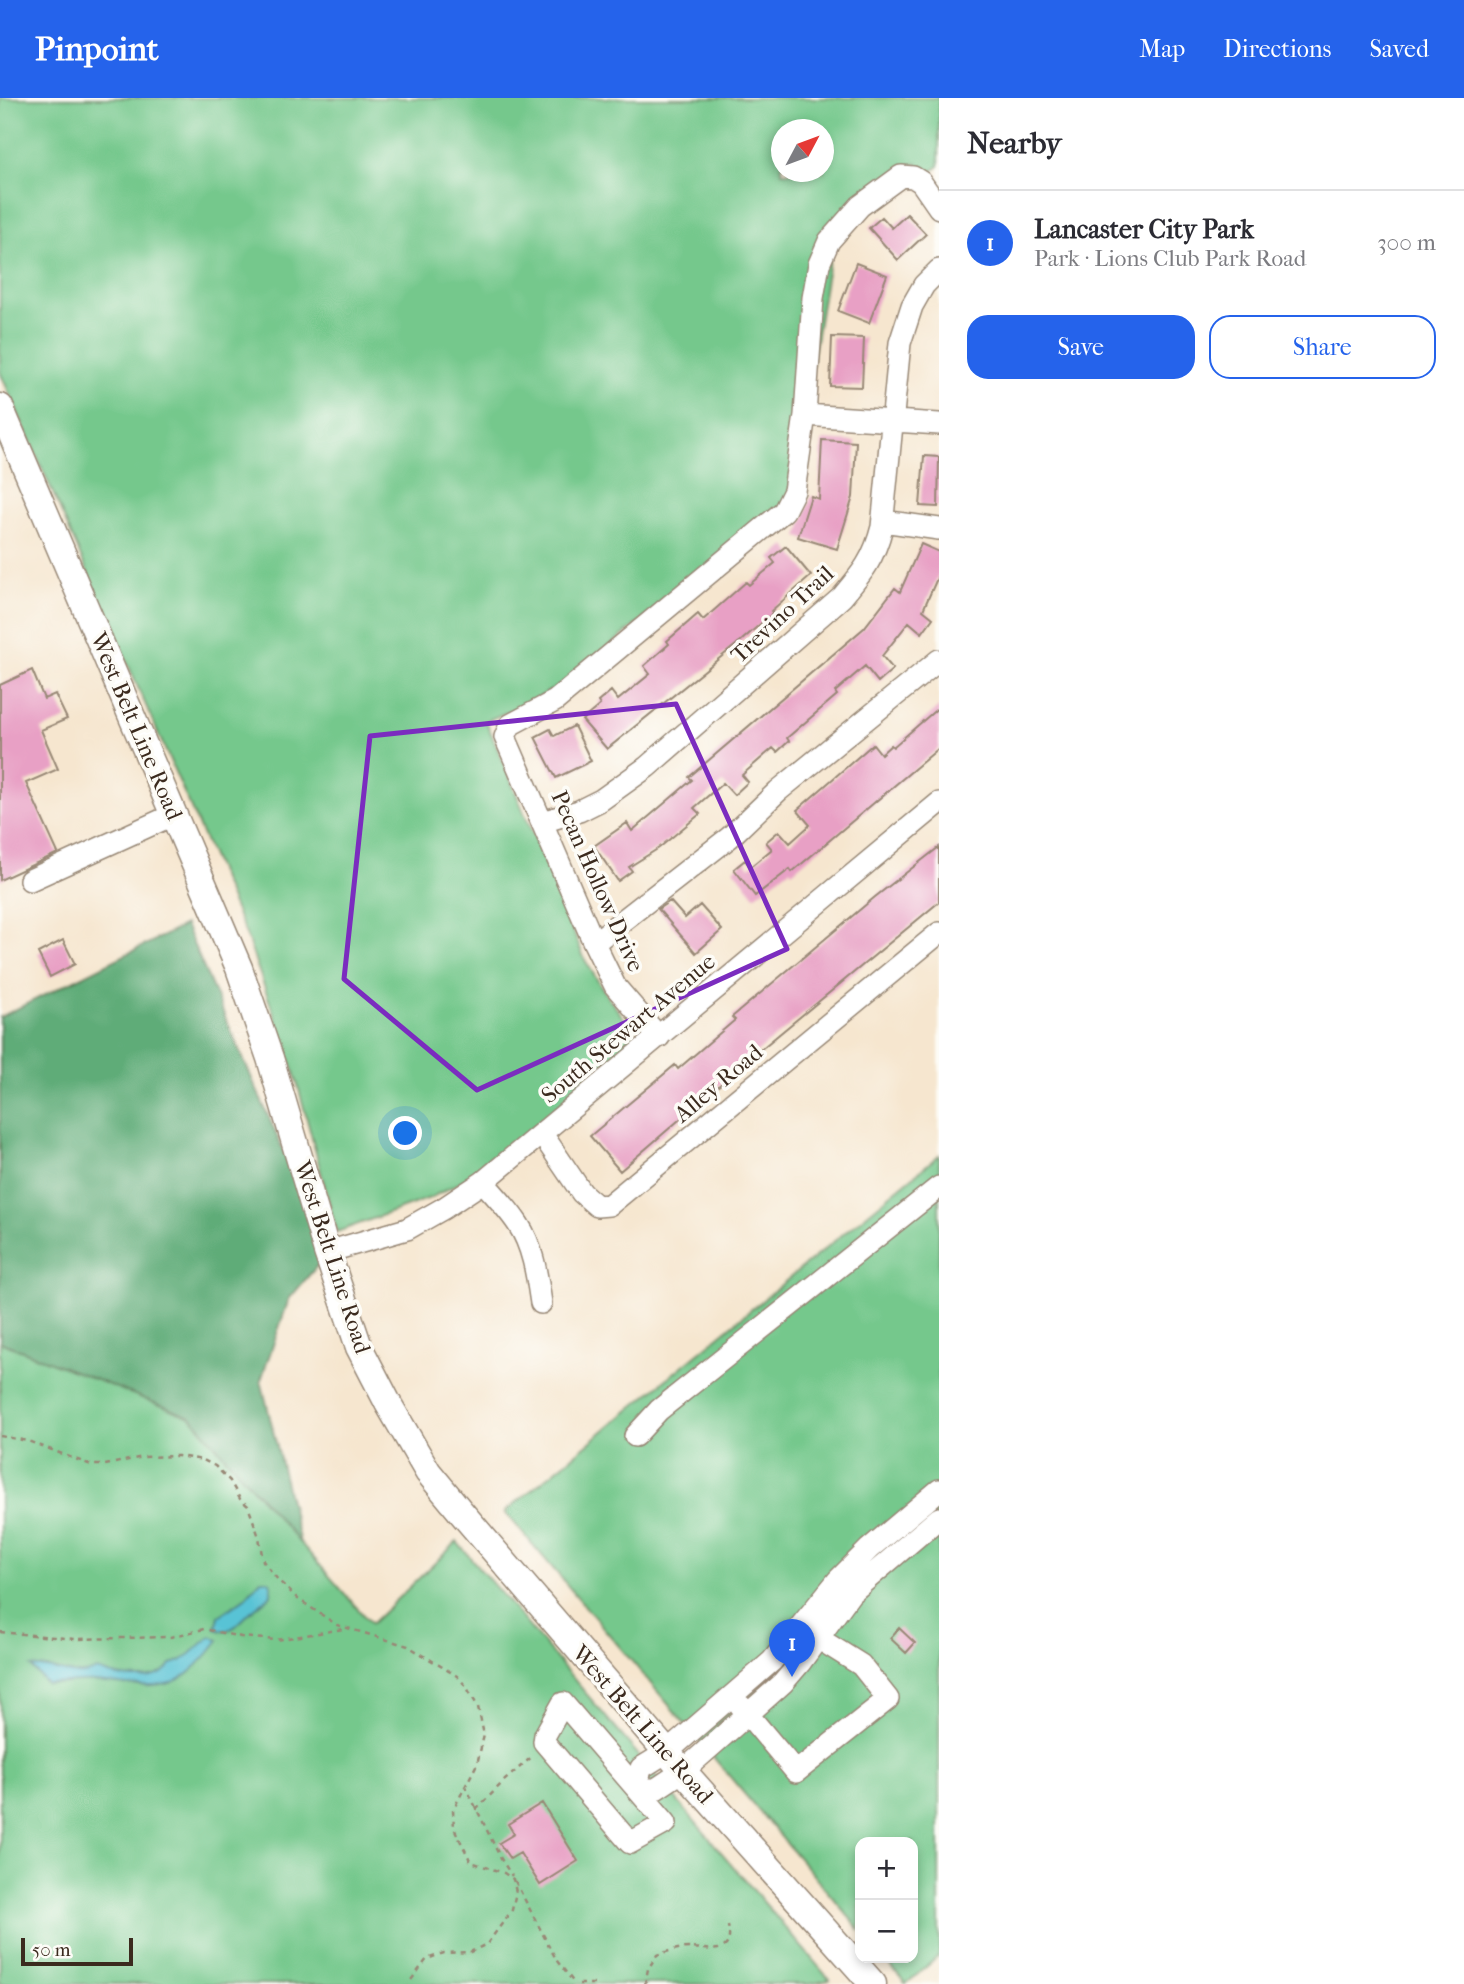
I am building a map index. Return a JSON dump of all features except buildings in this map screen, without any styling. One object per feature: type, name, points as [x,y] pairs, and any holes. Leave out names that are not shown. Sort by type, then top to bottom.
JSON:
[{"type":"main road","name":"West Belt Line Road","points":[[0,407],[7,442],[174,814],[239,968],[359,1347],[389,1405],[428,1472],[675,1761],[873,1984]]},
{"type":"street","points":[[939,208],[913,177],[901,176],[860,205],[829,241],[819,264],[813,298],[805,415],[939,424]]},
{"type":"street","name":"Trevino Trail","points":[[542,822],[579,811],[601,800],[647,767],[842,597],[862,573],[876,550],[883,521],[900,343],[912,306],[924,285],[939,270]]},
{"type":"street","name":"Pecan Hollow Drive","points":[[659,1037],[615,986],[505,737],[510,726],[555,701],[784,511],[794,491],[805,415]]},
{"type":"street","points":[[883,521],[939,529]]},
{"type":"street","points":[[594,943],[730,837],[778,791],[939,660]]},
{"type":"street","name":"South Stewart Avenue","points":[[327,1252],[407,1229],[483,1182],[939,803]]},
{"type":"street","points":[[30,880],[174,814]]},
{"type":"street","name":"Alley Road","points":[[542,1134],[582,1193],[597,1206],[609,1205],[939,933]]},
{"type":"street","points":[[483,1182],[520,1226],[537,1273],[541,1303]]},
{"type":"street","points":[[635,1436],[659,1410],[939,1187]]},
{"type":"street","points":[[636,1788],[642,1768],[675,1761],[748,1714],[783,1683],[817,1637],[834,1599],[869,1549],[939,1490]]},
{"type":"street","points":[[675,1761],[732,1696],[772,1661],[799,1626],[879,1568],[939,1518]]},
{"type":"street","points":[[732,1696],[796,1772],[888,1699],[861,1665],[799,1626]]},
{"type":"street","points":[[563,1703],[636,1788],[666,1823],[630,1843],[544,1742],[545,1735],[563,1703]]},
{"type":"path","points":[[0,1436],[28,1441],[91,1465],[105,1465],[143,1457],[178,1457],[203,1460],[215,1466],[248,1506],[259,1537],[263,1561],[298,1599],[315,1612],[347,1629],[408,1646],[457,1676],[466,1686],[478,1707],[484,1735],[477,1764],[453,1810],[454,1828],[471,1862],[505,1873],[513,1879],[516,1892],[512,1910],[487,1944],[470,1952],[444,1953],[427,1959],[408,1984]]},
{"type":"path","points":[[0,1632],[75,1639],[170,1636],[204,1629],[241,1637],[276,1640],[347,1629]]},
{"type":"path","points":[[476,1810],[533,1756],[535,1748],[544,1742]]},
{"type":"path","points":[[465,1785],[501,1859],[557,1961],[577,1984],[597,1984]]},
{"type":"path","points":[[645,1984],[648,1969],[656,1955],[687,1948],[718,1950],[728,1941],[729,1926]]},
{"type":"highlighted area","points":[[676,704],[787,949],[477,1090],[344,979],[370,736]]},
{"type":"green space","points":[[0,98],[939,98],[939,166],[924,177],[917,163],[872,188],[835,222],[792,489],[780,511],[559,686],[486,721],[585,960],[607,996],[639,1038],[501,1155],[467,1179],[430,1198],[337,1232],[294,1071],[245,932],[0,372]]},
{"type":"green space","points":[[185,925],[328,1253],[289,1299],[261,1380],[300,1543],[191,1417],[0,1342],[0,1017]]},
{"type":"green space","points":[[939,1155],[939,1956],[906,1984],[888,1963],[918,1963],[918,1837],[855,1837],[855,1924],[505,1512]]},
{"type":"green space","points":[[0,1342],[191,1417],[371,1624],[457,1542],[830,1980],[810,1984],[0,1984]]},
{"type":"water","points":[[261,1580],[271,1583],[271,1595],[237,1625],[222,1631],[216,1629],[219,1616],[245,1598]]},
{"type":"water","points":[[212,1636],[219,1640],[204,1658],[191,1671],[166,1684],[47,1684],[31,1667],[73,1674],[96,1670],[111,1675],[145,1678],[160,1674]]},
{"type":"place","name":"Lancaster City Park","points":[[792,1677]]}]
